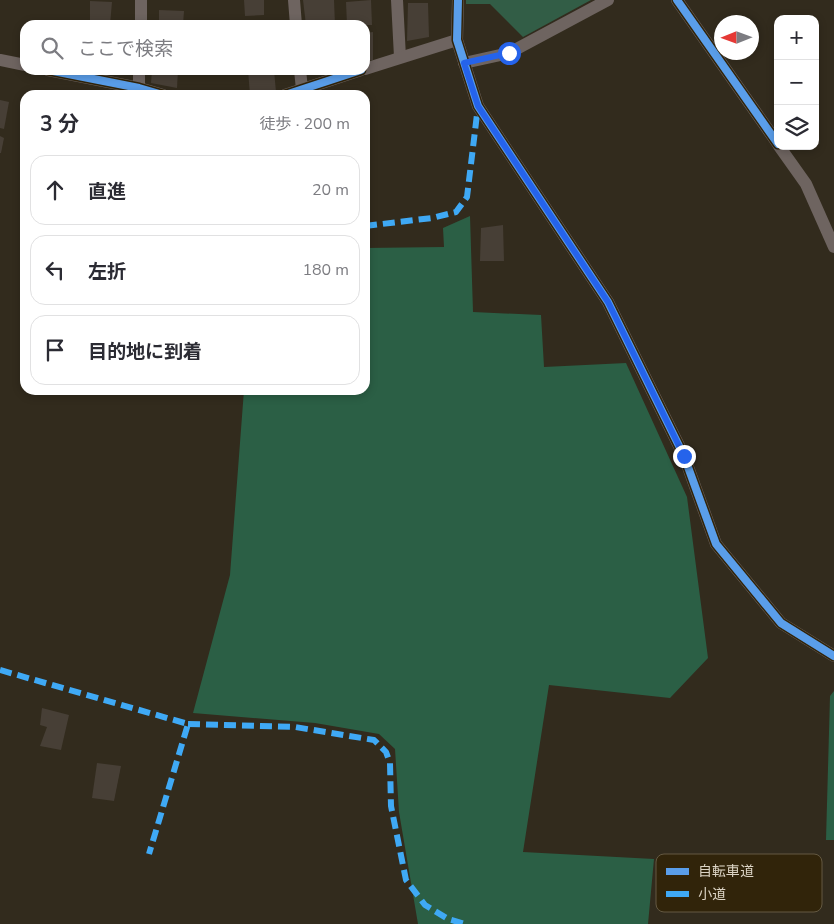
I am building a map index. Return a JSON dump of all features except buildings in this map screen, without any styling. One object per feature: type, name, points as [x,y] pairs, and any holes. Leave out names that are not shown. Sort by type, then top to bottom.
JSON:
[{"type":"street","points":[[141,0],[141,20]]},
{"type":"street","points":[[294,0],[296,20]]},
{"type":"street","points":[[397,0],[400,57]]},
{"type":"street","points":[[458,0],[457,40],[478,106],[608,302],[684,456],[716,544],[781,624],[834,656]]},
{"type":"street","points":[[464,63],[509,53],[608,0]]},
{"type":"street","points":[[677,0],[774,139]]},
{"type":"street","points":[[370,67],[457,40]]},
{"type":"street","points":[[0,60],[20,64]]},
{"type":"street","points":[[73,75],[146,90]]},
{"type":"street","points":[[139,75],[139,88]]},
{"type":"street","points":[[300,75],[302,90],[346,75]]},
{"type":"street","points":[[782,150],[806,184],[834,247]]},
{"type":"green space","points":[[466,0],[591,0],[523,37],[490,4],[466,4]]},
{"type":"green space","points":[[470,216],[473,312],[541,315],[544,367],[626,363],[687,497],[708,658],[670,698],[549,685],[523,852],[654,859],[648,924],[418,924],[399,812],[395,749],[379,734],[315,723],[193,713],[230,575],[244,395],[370,395],[370,248],[444,247],[443,228]]},
{"type":"green space","points":[[834,691],[834,840],[826,840],[830,696]]},
{"type":"marked path","points":[[370,225],[432,218],[456,212],[467,197],[478,106]]},
{"type":"marked path","points":[[0,670],[188,724],[149,854]]},
{"type":"marked path","points":[[188,724],[295,727],[374,740],[386,752],[390,763],[391,806],[406,880],[425,905],[448,919],[465,924]]},
{"type":"cycle path","points":[[458,0],[457,40],[478,106],[608,302],[684,456],[716,544],[781,623],[834,656]]},
{"type":"cycle path","points":[[677,0],[774,138]]},
{"type":"cycle path","points":[[73,75],[146,90]]},
{"type":"cycle path","points":[[300,90],[346,75]]},
{"type":"route","points":[[509,53],[464,63],[478,106],[608,302],[684,456]]}]
